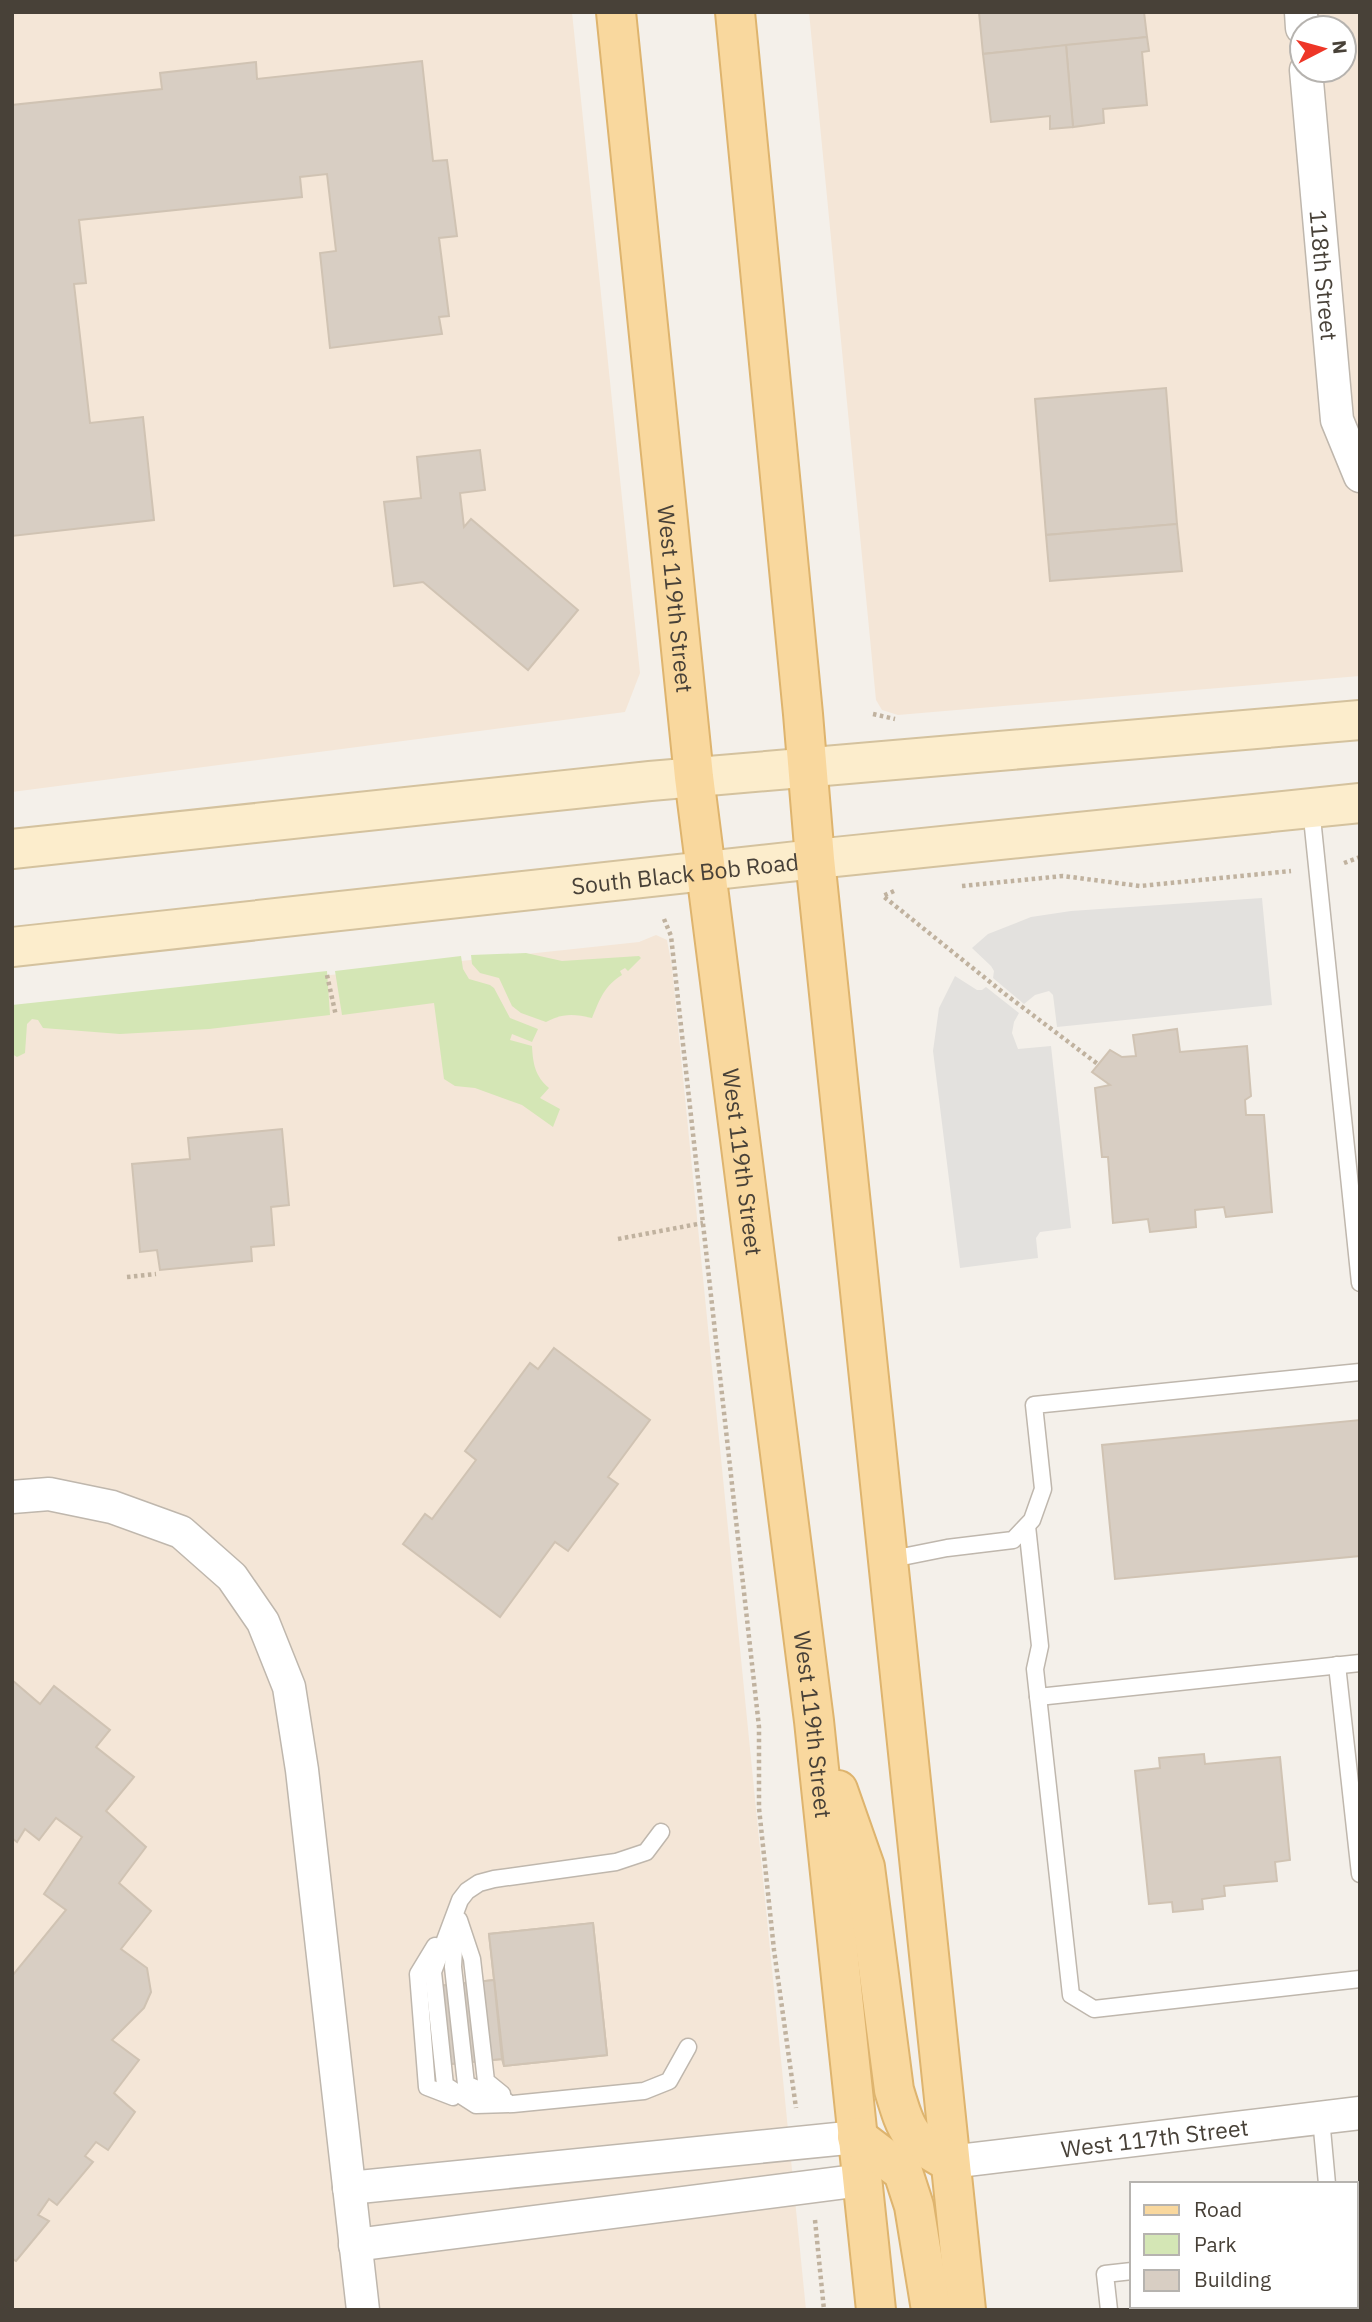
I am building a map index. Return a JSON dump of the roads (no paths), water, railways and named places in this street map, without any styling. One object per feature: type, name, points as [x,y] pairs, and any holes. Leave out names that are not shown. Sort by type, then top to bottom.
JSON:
[{"type":"main road","name":"West 119th Street","points":[[616,12],[694,777],[814,1721],[876,2310]]},
{"type":"main road","points":[[735,12],[815,859],[966,2310]]},
{"type":"main road","points":[[12,849],[694,777],[1360,720]]},
{"type":"main road","name":"South Black Bob Road","points":[[12,947],[815,859],[1360,803]]},
{"type":"main road","points":[[814,1721],[864,1867],[894,2090],[903,2121],[923,2148],[950,2162]]},
{"type":"main road","points":[[858,2137],[903,2172],[914,2206],[931,2310]]},
{"type":"street","name":"118th Street","points":[[1307,84],[1337,419],[1360,476]]},
{"type":"street","points":[[12,1497],[49,1494],[112,1507],[181,1532],[232,1577],[263,1622],[289,1687],[302,1770],[363,2310]]},
{"type":"street","name":"West 117th Street","points":[[950,2162],[1360,2113]]},
{"type":"street","points":[[349,2188],[858,2137]]},
{"type":"street","points":[[355,2245],[862,2180]]},
{"type":"lane","points":[[1311,808],[1360,1283]]},
{"type":"lane","points":[[887,1560],[947,1548],[1013,1541],[1032,1520],[1043,1489],[1034,1405],[1360,1372]]},
{"type":"lane","points":[[1027,1526],[1040,1646],[1035,1669],[1071,1995],[1094,2008],[1360,1979]]},
{"type":"lane","points":[[1038,1697],[1360,1663]]},
{"type":"lane","points":[[1337,1665],[1360,1874]]},
{"type":"lane","points":[[661,1832],[646,1853],[616,1862],[479,1883],[467,1891],[456,1911],[433,1972],[445,2085],[476,2105],[644,2091],[669,2081],[688,2047]]},
{"type":"lane","points":[[456,1911],[472,1959],[486,2081],[513,2104]]},
{"type":"lane","points":[[1321,2118],[1328,2182]]},
{"type":"lane","points":[[1109,2310],[1105,2274],[1130,2271]]}]
